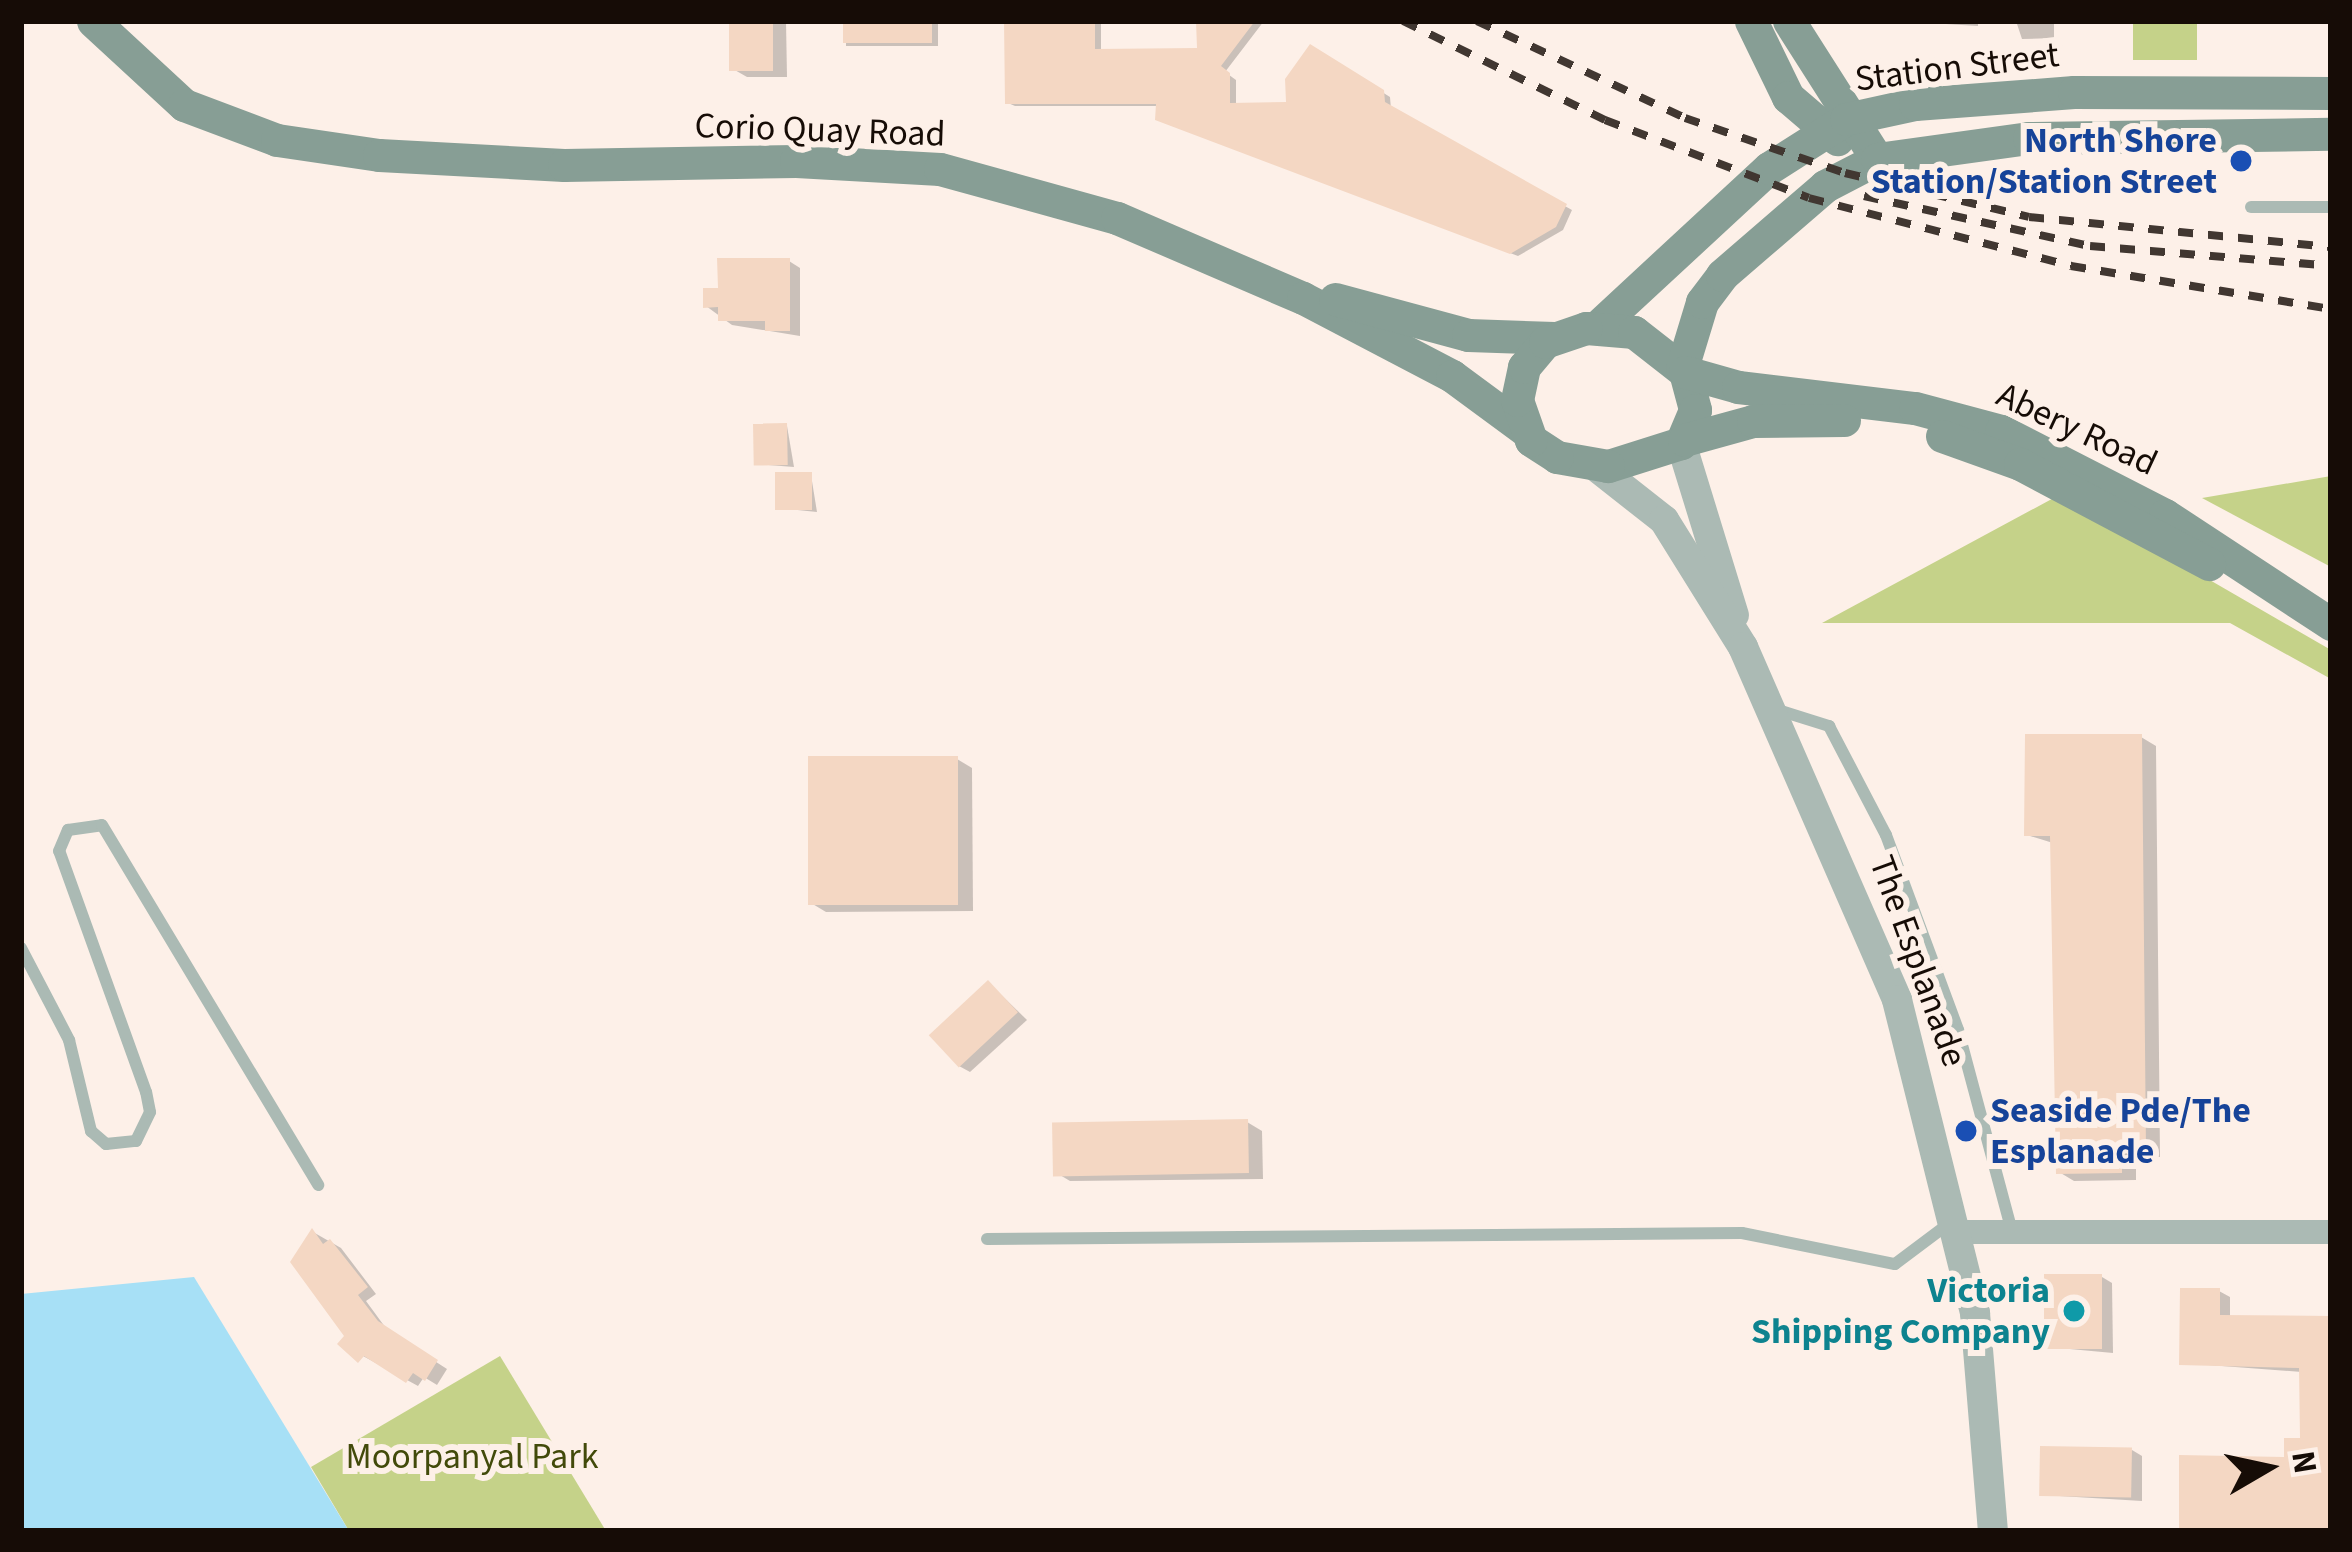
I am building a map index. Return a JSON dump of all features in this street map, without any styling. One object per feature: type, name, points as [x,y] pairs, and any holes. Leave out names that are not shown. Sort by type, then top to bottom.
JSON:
[{"type":"main road","name":"Corio Quay Road","points":[[68,21],[162,115],[264,158],[426,175],[564,165]]},
{"type":"main road","name":"Corio Quay Road","points":[[93,21],[166,93],[248,133],[361,153],[564,165],[940,169],[1117,218],[1269,281],[1452,376],[1523,429]]},
{"type":"main road","points":[[1751,21],[1787,97],[1834,124],[1876,159]]},
{"type":"main road","points":[[1789,21],[1834,124]]},
{"type":"main road","name":"Station Street","points":[[1598,327],[1755,180],[1834,124],[2055,93],[2331,93]]},
{"type":"main road","points":[[1684,370],[1702,302],[1722,274],[1826,186],[1876,159],[2029,138],[2331,134]]},
{"type":"main road","name":"Corio Quay Road","points":[[1269,281],[1468,335],[1554,338]]},
{"type":"main road","points":[[1598,327],[1634,332],[1684,370],[1695,401],[1682,442],[1633,463],[1594,465],[1550,454],[1523,429],[1518,382],[1535,351],[1554,338],[1598,327]]},
{"type":"main road","name":"Abery Road","points":[[1684,370],[1738,387],[1915,408],[2001,431],[2165,515],[2331,624]]},
{"type":"main road","name":"Abery Road","points":[[1682,442],[1794,418],[1921,430],[2020,464],[2147,534],[2272,589]]},
{"type":"street","name":"The Esplanade","points":[[1682,442],[1743,647]]},
{"type":"street","name":"The Esplanade","points":[[1594,465],[1664,520],[1743,647],[1774,709],[1897,1000],[1957,1225],[1981,1361],[1993,1531]]},
{"type":"street","points":[[1957,1225],[2013,1233],[2331,1232]]},
{"type":"lane","points":[[2251,207],[2331,207]]},
{"type":"lane","points":[[1774,709],[1829,726],[1886,835],[1958,1030],[2013,1233]]},
{"type":"lane","points":[[21,948],[69,1040],[91,1131],[106,1144],[136,1141],[150,1112],[146,1092],[58,851],[68,830],[102,825],[318,1185]]},
{"type":"lane","points":[[987,1239],[1742,1233],[1895,1264],[1957,1225]]},
{"type":"green space","points":[[2133,21],[2197,21],[2197,60],[2133,60]]},
{"type":"green space","points":[[2331,476],[2331,567],[2202,498]]},
{"type":"green space","points":[[2061,494],[2331,650],[2331,679],[2230,623],[1822,623]]},
{"type":"green space","name":"Moorpanyal Park","points":[[500,1356],[606,1531],[349,1531],[311,1467]]},
{"type":"water","points":[[194,1277],[349,1531],[21,1531],[21,1294]]},
{"type":"building","points":[[729,21],[773,21],[773,71],[729,71]]},
{"type":"building","points":[[843,21],[932,21],[932,43],[843,43]]},
{"type":"building","points":[[1004,21],[1095,21],[1095,49],[1197,48],[1196,21],[1255,21],[1221,66],[1230,73],[1230,103],[1286,102],[1285,79],[1310,44],[1384,90],[1385,102],[1567,204],[1556,227],[1510,254],[1155,120],[1156,104],[1005,104]]},
{"type":"building","points":[[717,258],[790,258],[790,331],[765,331],[765,321],[718,321],[718,307],[703,308],[703,288],[718,288]]},
{"type":"building","points":[[787,423],[788,465],[754,466],[753,424]]},
{"type":"building","points":[[775,472],[812,472],[812,510],[775,510]]},
{"type":"building","points":[[2025,734],[2142,734],[2146,1150],[2122,1150],[2122,1173],[2056,1174],[2050,836],[2024,836]]},
{"type":"building","points":[[808,756],[958,756],[958,905],[808,905]]},
{"type":"building","points":[[988,980],[1018,1012],[959,1067],[929,1035]]},
{"type":"building","points":[[1248,1119],[1249,1173],[1053,1176],[1052,1122]]},
{"type":"building","points":[[312,1228],[323,1244],[330,1239],[368,1287],[358,1295],[378,1321],[438,1360],[425,1381],[413,1373],[406,1383],[364,1356],[358,1363],[337,1344],[344,1336],[290,1262]]},
{"type":"building","name":"Victoria Shipping Company","points":[[2044,1274],[2102,1274],[2102,1349],[2044,1349]]},
{"type":"building","points":[[2180,1288],[2220,1288],[2220,1315],[2331,1316],[2331,1531],[2179,1531],[2179,1455],[2284,1457],[2284,1438],[2300,1438],[2299,1368],[2179,1365]]},
{"type":"building","points":[[2040,1446],[2132,1448],[2131,1498],[2039,1496]]},
{"type":"railway","points":[[1403,21],[1605,120],[1809,198],[2071,266],[2331,309]]},
{"type":"railway","points":[[1477,21],[1685,118],[1845,173],[2029,217],[2331,247]]},
{"type":"railway","points":[[1864,196],[2090,246],[2331,266]]},
{"type":"place","name":"North Shore Station/Station Street","points":[[2241,161]]},
{"type":"place","name":"Seaside Pde/The Esplanade","points":[[1966,1131]]},
{"type":"place","name":"Victoria Shipping Company","points":[[2074,1311]]}]
